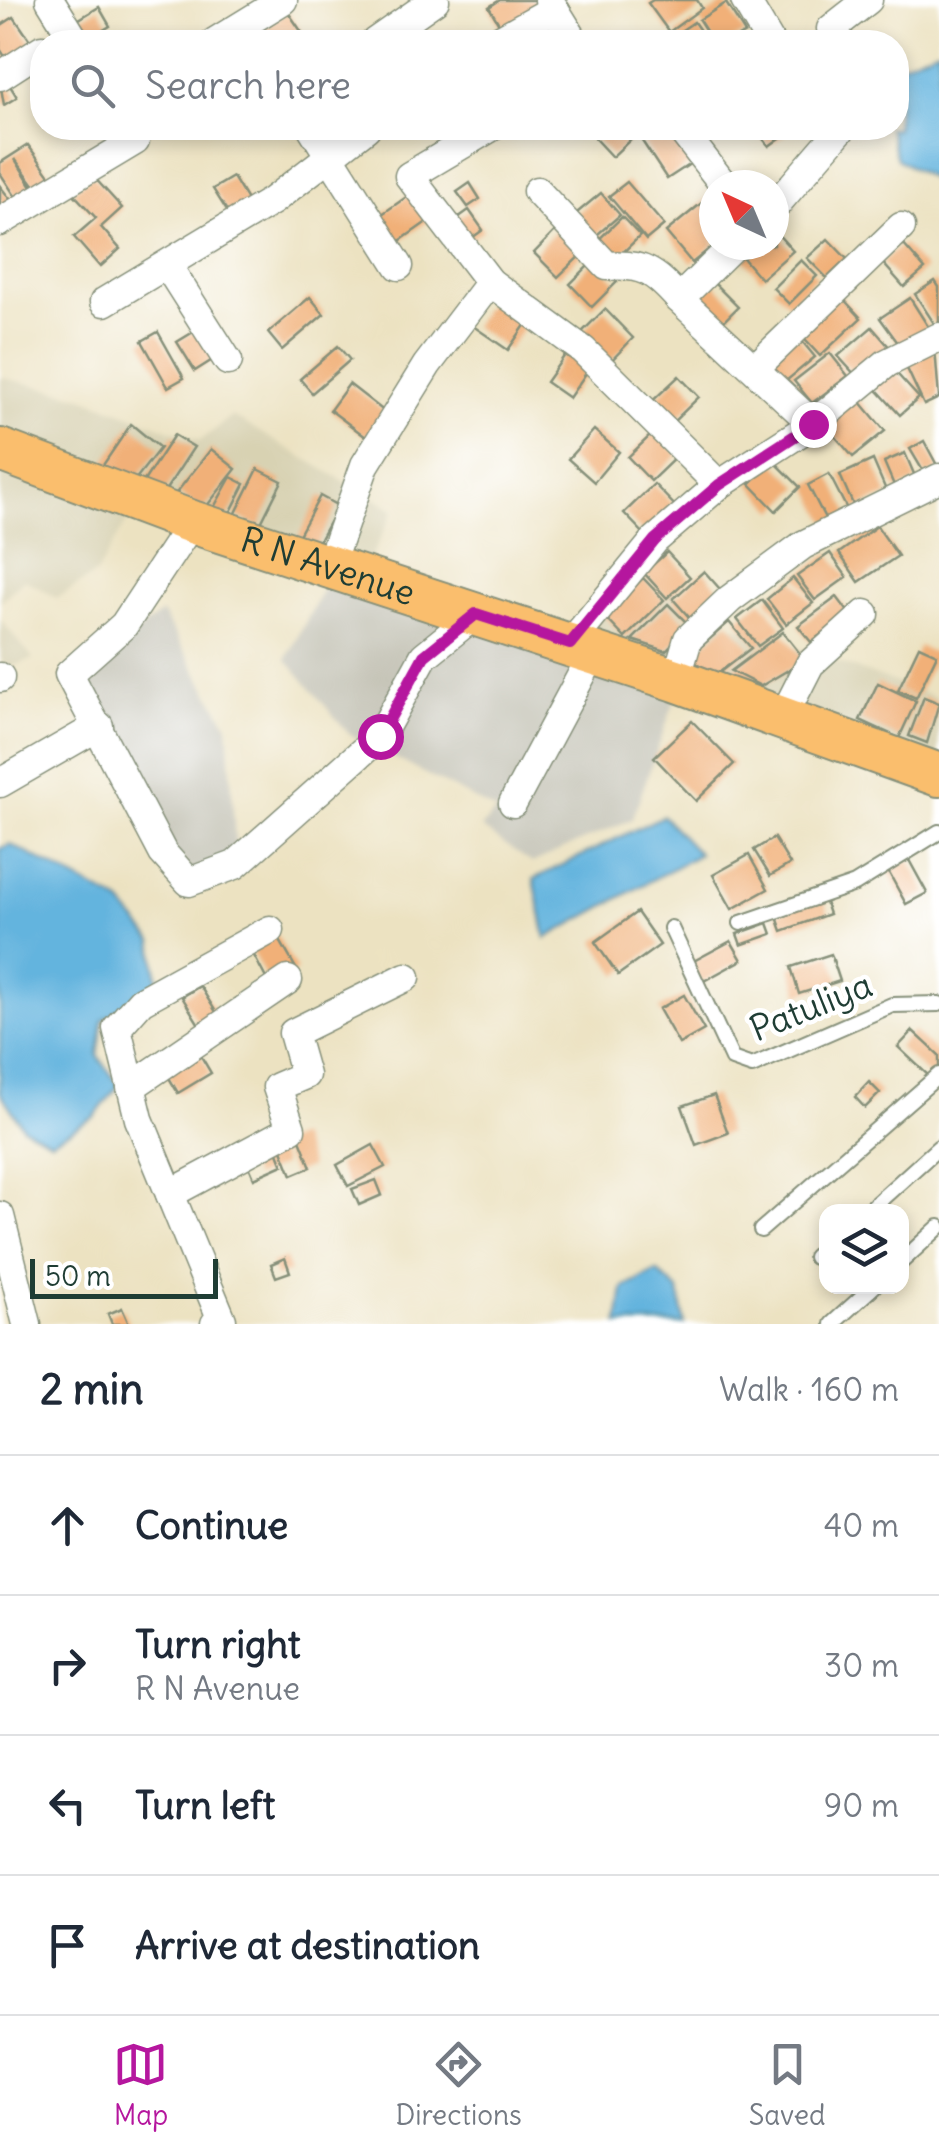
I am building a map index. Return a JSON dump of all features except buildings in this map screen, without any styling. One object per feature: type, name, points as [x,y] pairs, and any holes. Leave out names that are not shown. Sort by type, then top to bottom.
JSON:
[{"type":"main road","name":"R N Avenue","points":[[0,450],[192,522],[582,648],[939,775]]},
{"type":"street","points":[[50,0],[62,30]]},
{"type":"street","points":[[234,30],[283,0]]},
{"type":"street","points":[[392,30],[435,0]]},
{"type":"street","points":[[745,0],[763,30]]},
{"type":"street","points":[[836,30],[868,0]]},
{"type":"street","points":[[513,30],[552,4],[568,30]]},
{"type":"street","points":[[0,76],[30,57]]},
{"type":"street","points":[[0,222],[134,140]]},
{"type":"street","points":[[319,140],[399,266]]},
{"type":"street","points":[[104,302],[272,202],[349,140]]},
{"type":"street","points":[[470,140],[408,176],[490,282],[583,350],[719,485]]},
{"type":"street","points":[[689,140],[712,170]]},
{"type":"street","points":[[789,190],[832,140]]},
{"type":"street","points":[[537,191],[607,266],[633,264],[652,269],[678,299],[813,424]]},
{"type":"street","points":[[756,368],[901,227]]},
{"type":"street","points":[[678,299],[718,260]]},
{"type":"street","points":[[168,265],[228,361]]},
{"type":"street","points":[[328,566],[365,465],[427,365],[490,282]]},
{"type":"street","points":[[513,803],[582,648],[655,540],[719,485],[813,424],[887,363],[939,337]]},
{"type":"street","points":[[676,680],[688,639],[730,599],[804,545],[939,478]]},
{"type":"street","points":[[192,522],[124,624],[69,674],[162,853],[190,882],[236,865],[380,736],[424,656],[476,614]]},
{"type":"street","points":[[782,719],[810,664],[865,614]]},
{"type":"street","points":[[0,783],[99,726]]},
{"type":"street","points":[[215,1324],[222,1320],[131,1087],[117,1028],[141,1001],[270,930]]},
{"type":"street","points":[[170,1194],[291,1128],[277,1087],[305,1075],[293,1033],[406,977]]},
{"type":"street","points":[[131,1087],[288,980]]},
{"type":"street","points":[[0,1216],[26,1324]]},
{"type":"lane","points":[[741,923],[855,884],[911,854],[939,832]]},
{"type":"lane","name":"Patuliya","points":[[671,928],[732,1059],[740,1065],[752,1066],[892,1005],[939,1004]]},
{"type":"lane","points":[[762,1230],[939,1075]]},
{"type":"lane","points":[[876,1204],[939,1147]]},
{"type":"lane","points":[[909,1255],[939,1227]]},
{"type":"lane","points":[[832,1324],[865,1294]]},
{"type":"shaded area","points":[[0,377],[80,396],[200,441],[232,416],[394,510],[368,564],[0,436]]},
{"type":"shaded area","points":[[0,460],[138,503],[96,574],[57,598],[24,579],[0,602]]},
{"type":"shaded area","points":[[636,564],[721,621],[939,698],[939,756],[568,629]]},
{"type":"shaded area","points":[[330,576],[680,686],[632,819],[532,863],[481,828],[496,811],[349,734],[286,659]]},
{"type":"shaded area","points":[[162,613],[228,725],[236,857],[192,871],[170,849],[77,676]]},
{"type":"shaded area","points":[[0,619],[33,659],[8,668],[0,658]]},
{"type":"water","points":[[939,48],[939,183],[897,159],[891,140],[909,140],[909,60]]},
{"type":"water","points":[[663,816],[699,854],[546,938],[534,879]]},
{"type":"water","points":[[10,844],[121,903],[153,941],[158,983],[103,1020],[98,1056],[119,1085],[94,1117],[51,1141],[23,1127],[0,1092],[0,849]]},
{"type":"water","points":[[657,1271],[679,1291],[685,1324],[618,1324],[623,1288]]},
{"type":"route","points":[[380,736],[424,656],[476,614],[570,644],[655,540],[719,485],[813,424]]}]
